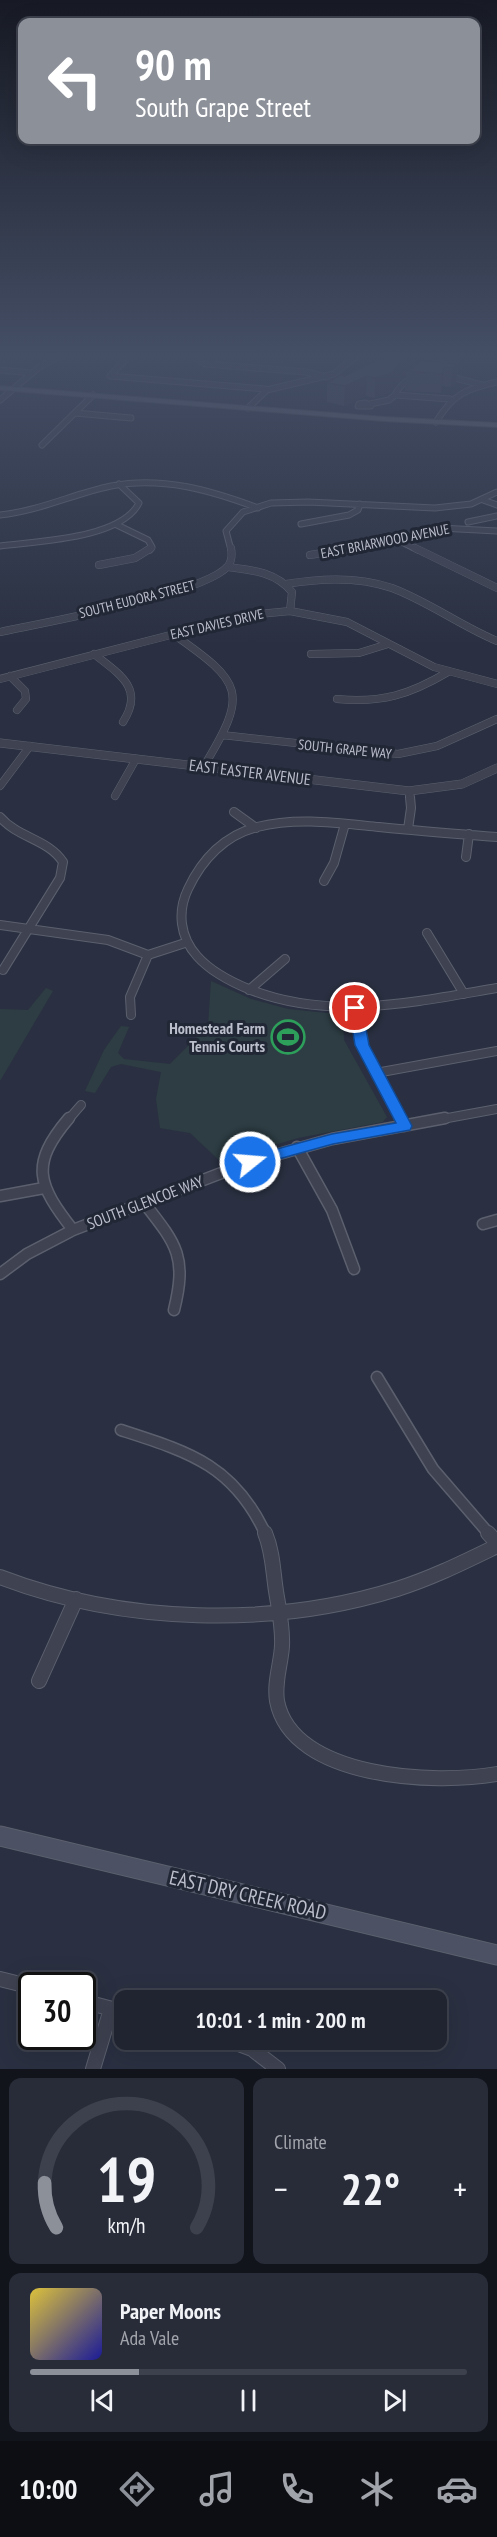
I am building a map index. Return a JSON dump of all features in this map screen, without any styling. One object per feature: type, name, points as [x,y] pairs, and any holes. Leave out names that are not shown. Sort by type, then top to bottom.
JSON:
[{"type":"main road","name":"EAST DRY CREEK ROAD","points":[[0,1836],[497,1955]]},
{"type":"street","points":[[0,515],[44,508],[87,492],[119,484],[160,482],[192,485],[217,491],[258,508]]},
{"type":"street","points":[[0,546],[89,532],[117,525],[134,515],[138,508],[136,499],[119,484]]},
{"type":"street","points":[[497,492],[483,500],[462,506],[431,509],[299,501],[258,508],[239,515],[227,527],[226,537],[232,555],[228,567],[261,572],[286,584],[320,579],[378,584],[396,590],[497,641]]},
{"type":"street","points":[[483,500],[497,505]]},
{"type":"street","points":[[301,524],[349,515],[358,510],[360,504]]},
{"type":"street","points":[[468,522],[497,516]]},
{"type":"street","points":[[99,566],[138,556],[152,547],[148,540],[117,525]]},
{"type":"street","name":"EAST BRIARWOOD AVENUE","points":[[310,555],[331,553],[448,528],[497,531]]},
{"type":"street","points":[[394,538],[497,588]]},
{"type":"street","name":"SOUTH EUDORA STREET","points":[[0,632],[180,590],[211,579],[228,567]]},
{"type":"street","points":[[286,584],[293,596],[290,611]]},
{"type":"street","name":"EAST DAVIES DRIVE","points":[[0,679],[248,615],[290,611],[328,616],[347,622],[425,663],[447,672],[497,684]]},
{"type":"street","points":[[173,634],[212,663],[230,684],[234,707],[222,735],[204,766]]},
{"type":"street","points":[[310,654],[359,653],[388,644]]},
{"type":"street","points":[[94,654],[131,689],[132,708],[123,722]]},
{"type":"street","points":[[337,699],[367,702],[397,699],[429,684],[447,672]]},
{"type":"street","points":[[10,676],[25,691],[26,699],[17,710]]},
{"type":"street","name":"SOUTH GRAPE WAY","points":[[222,735],[398,754],[423,752],[443,746],[497,719]]},
{"type":"street","name":"EAST EASTER AVENUE","points":[[0,743],[409,791],[462,784],[497,768]]},
{"type":"street","points":[[0,786],[30,746]]},
{"type":"street","points":[[115,796],[136,759]]},
{"type":"street","points":[[408,829],[411,808],[409,791]]},
{"type":"street","points":[[234,812],[256,828]]},
{"type":"street","points":[[0,817],[11,828],[52,848],[63,862],[60,878],[3,970]]},
{"type":"street","points":[[497,837],[297,822],[256,828],[224,843],[206,859],[182,904],[185,943],[215,973],[249,990],[294,1003],[355,1008],[398,1005],[497,988]]},
{"type":"street","points":[[324,881],[334,863],[345,824]]},
{"type":"street","points":[[0,832],[11,828]]},
{"type":"street","points":[[466,857],[469,834]]},
{"type":"street","points":[[0,925],[108,940],[148,955],[185,943]]},
{"type":"street","points":[[427,933],[464,994]]},
{"type":"street","points":[[131,1016],[130,997],[148,955]]},
{"type":"street","points":[[249,990],[285,959]]},
{"type":"street","points":[[355,1008],[359,1035],[376,1073],[405,1126]]},
{"type":"street","points":[[376,1073],[497,1051]]},
{"type":"street","points":[[73,1230],[44,1188],[44,1160],[48,1147],[58,1131],[81,1105]]},
{"type":"street","name":"SOUTH GLENCOE WAY","points":[[0,1274],[27,1254],[73,1230],[145,1204],[219,1172],[297,1147],[497,1110]]},
{"type":"street","points":[[297,1147],[332,1210],[354,1269]]},
{"type":"street","points":[[0,1196],[44,1188]]},
{"type":"street","points":[[145,1204],[170,1236],[178,1254],[182,1281],[174,1311]]},
{"type":"street","points":[[483,1224],[497,1220]]},
{"type":"street","points":[[0,1577],[26,1587],[120,1609],[222,1617],[279,1615],[386,1594],[440,1575],[497,1545],[433,1469],[377,1377]]},
{"type":"street","points":[[122,1430],[201,1458],[235,1484],[256,1511],[266,1535],[282,1636],[277,1701],[282,1718],[304,1745],[330,1759],[419,1778],[448,1780],[497,1774]]},
{"type":"street","points":[[39,1681],[76,1599]]},
{"type":"street","points":[[0,1978],[18,1983]]},
{"type":"street","points":[[96,2004],[114,2009]]},
{"type":"street","points":[[93,2069],[114,2019]]},
{"type":"street","points":[[253,2050],[278,2069]]},
{"type":"shaded area","points":[[211,981],[251,999],[288,1009],[336,1014],[343,1017],[344,1040],[387,1117],[383,1122],[298,1138],[220,1161],[190,1133],[160,1128],[156,1099],[161,1072],[121,1064],[111,1067],[95,1093],[85,1091],[104,1050],[121,1026],[129,1027],[118,1053],[124,1059],[170,1064],[208,1026]]},
{"type":"shaded area","points":[[46,988],[53,991],[0,1081],[0,1009],[28,1010]]},
{"type":"place","name":"Homestead Farm Tennis Courts","points":[[288,1037]]},
{"type":"route","points":[[250,1162],[297,1147],[405,1126],[362,1045],[355,1008]]}]
